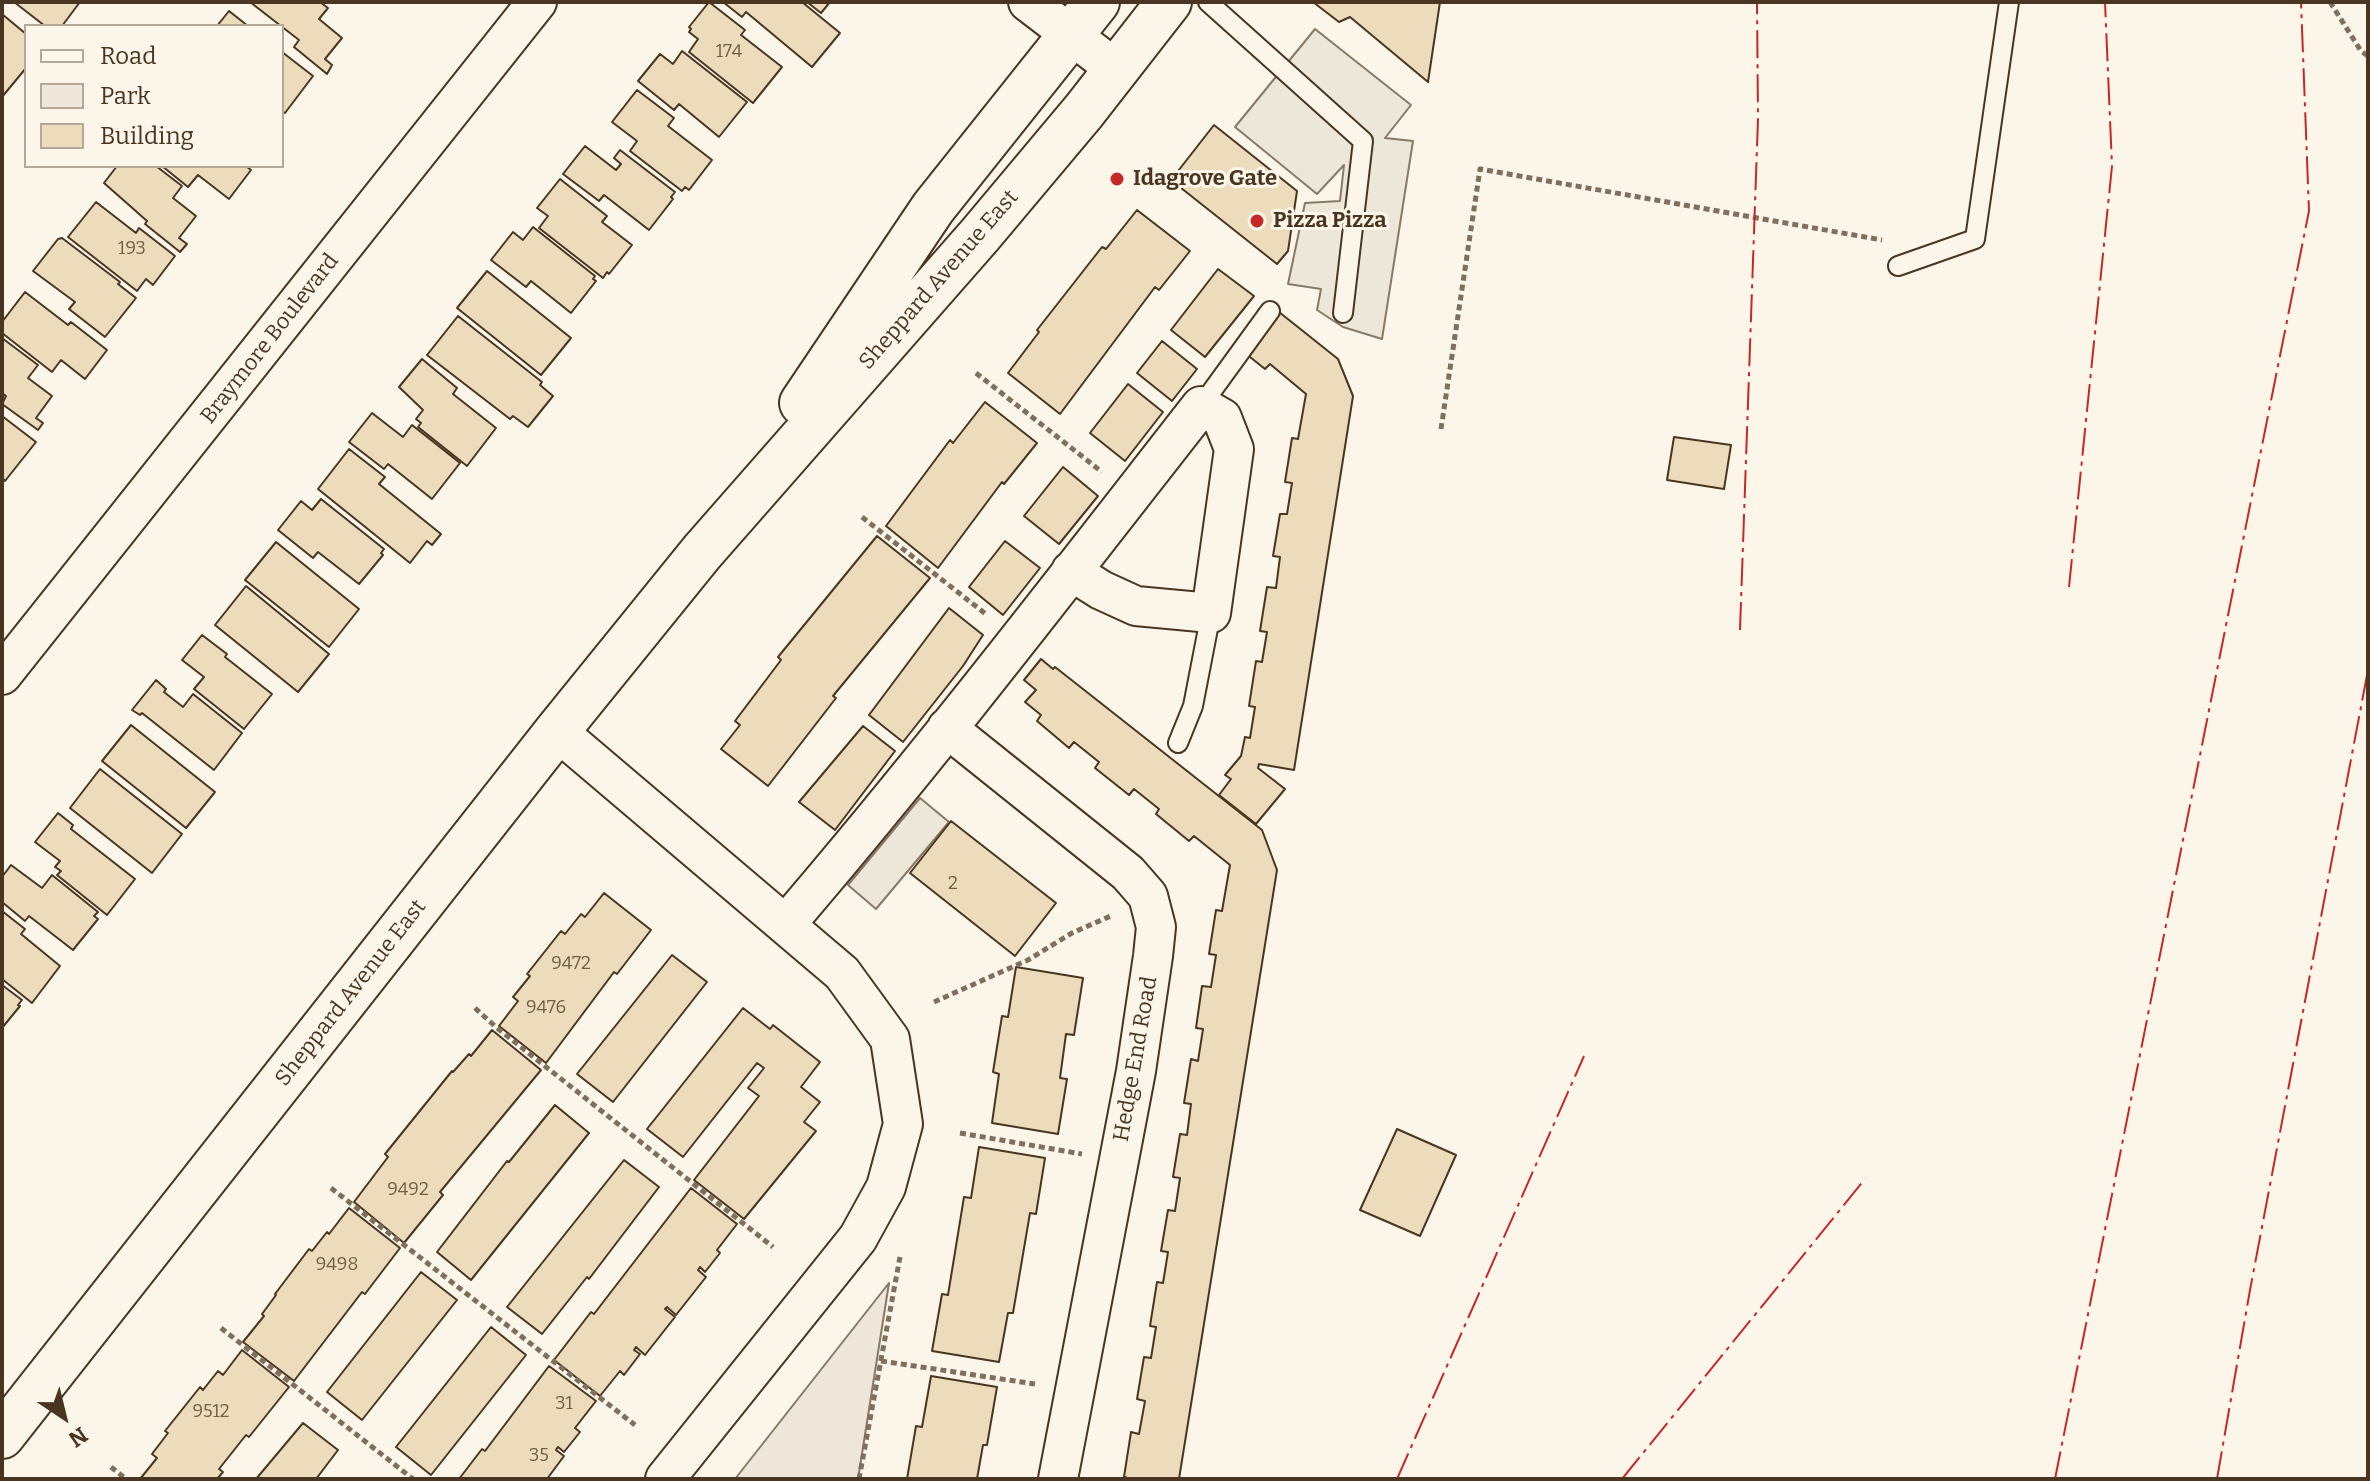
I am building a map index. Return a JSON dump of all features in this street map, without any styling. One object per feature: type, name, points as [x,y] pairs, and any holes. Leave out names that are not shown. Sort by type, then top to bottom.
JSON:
[{"type":"main road","name":"Sheppard Avenue East","points":[[2,1436],[557,731],[702,552],[980,235],[1117,70],[1169,2]]},
{"type":"main road","name":"Sheppard Avenue East","points":[[702,552],[933,208],[1084,18]]},
{"type":"street","points":[[1028,2],[1084,18],[1117,70]]},
{"type":"street","name":"Braymore Boulevard","points":[[2,675],[535,3]]},
{"type":"street","points":[[786,924],[947,728],[1201,406],[1222,418],[1234,449],[1211,613],[1136,606],[1101,590],[1071,571]]},
{"type":"street","name":"Hedge End Road","points":[[947,728],[1128,873],[1148,896],[1156,927],[1136,1071],[1058,1479]]},
{"type":"street","points":[[557,731],[842,973],[890,1039],[903,1124],[886,1187],[858,1238],[665,1479]]},
{"type":"lane","points":[[1208,2],[1363,141],[1343,313]]},
{"type":"lane","points":[[1898,266],[1975,239],[2009,2]]},
{"type":"lane","points":[[1201,406],[1270,311]]},
{"type":"lane","points":[[1178,743],[1193,706],[1211,613]]},
{"type":"path","points":[[2330,2],[2361,51],[2368,56]]},
{"type":"path","points":[[1441,429],[1480,169],[1942,251]]},
{"type":"path","points":[[976,373],[1112,480]]},
{"type":"path","points":[[862,517],[998,624]]},
{"type":"path","points":[[934,1002],[1028,960],[1072,933],[1122,911]]},
{"type":"path","points":[[475,1008],[773,1247]]},
{"type":"path","points":[[960,1133],[1118,1160]]},
{"type":"path","points":[[331,1188],[635,1425]]},
{"type":"path","points":[[859,1479],[900,1257]]},
{"type":"path","points":[[221,1328],[413,1479]]},
{"type":"path","points":[[881,1361],[1075,1390]]},
{"type":"path","points":[[111,1467],[126,1479]]},
{"type":"green space","points":[[889,1283],[858,1479],[735,1479]]},
{"type":"shaded area","points":[[1315,29],[1411,105],[1385,138],[1413,141],[1382,339],[1343,327],[1317,310],[1321,289],[1288,284],[1305,203],[1340,201],[1344,165],[1317,194],[1235,127]]},
{"type":"shaded area","points":[[920,798],[949,822],[876,909],[848,885]]},
{"type":"building","points":[[14,2],[80,2],[64,24],[42,24]]},
{"type":"building","points":[[250,2],[320,2],[328,8],[319,19],[342,38],[325,59],[332,65],[327,74],[294,47],[299,40],[284,28],[284,24],[278,24]]},
{"type":"building","points":[[709,2],[745,30],[741,35],[782,67],[753,103],[689,52],[698,39],[689,32],[689,27]]},
{"type":"building","points":[[723,2],[802,2],[840,33],[812,67],[746,12],[742,17]]},
{"type":"building","points":[[807,2],[830,2],[821,13]]},
{"type":"building","points":[[1313,2],[1440,2],[1428,82],[1350,17],[1339,22]]},
{"type":"building","points":[[229,11],[245,24],[219,24]]},
{"type":"building","points":[[2,14],[24,32],[24,70],[2,97]]},
{"type":"building","points":[[682,51],[747,102],[719,137],[679,104],[674,110],[638,81],[660,54],[673,64]]},
{"type":"building","points":[[284,54],[313,76],[284,112]]},
{"type":"building","points":[[637,90],[674,118],[668,126],[712,160],[689,190],[685,187],[682,191],[630,151],[637,141],[612,122]]},
{"type":"building","name":"Pizza Pizza","points":[[1214,125],[1297,191],[1288,251],[1277,264],[1171,180]]},
{"type":"building","points":[[585,146],[616,170],[621,164],[614,158],[620,150],[675,192],[649,230],[604,195],[599,201],[563,174]]},
{"type":"building","points":[[115,168],[159,168],[182,186],[173,198],[196,216],[179,238],[187,244],[180,252],[145,224],[147,221],[104,183]]},
{"type":"building","points":[[164,168],[251,170],[229,199],[198,175],[188,187]]},
{"type":"building","points":[[560,179],[607,216],[602,222],[632,245],[603,278],[539,228],[548,216],[537,208]]},
{"type":"building","points":[[96,202],[136,233],[139,228],[175,256],[153,285],[146,279],[137,291],[68,237]]},
{"type":"building","points":[[1137,210],[1190,251],[1159,290],[1155,287],[1060,414],[1008,373],[1039,332],[1037,330],[1102,247],[1106,249]]},
{"type":"building","points":[[533,227],[595,276],[593,279],[596,281],[571,313],[531,281],[526,287],[491,260],[513,232],[523,240]]},
{"type":"building","points":[[62,238],[136,298],[105,337],[69,309],[75,302],[33,271]]},
{"type":"building","points":[[1218,269],[1254,296],[1205,357],[1171,330]]},
{"type":"building","points":[[487,271],[571,338],[541,375],[457,308]]},
{"type":"building","points":[[25,292],[107,350],[85,379],[61,360],[52,372],[2,333],[2,322]]},
{"type":"building","points":[[1279,312],[1338,359],[1353,396],[1294,770],[1259,764],[1258,768],[1285,789],[1256,824],[1219,795],[1231,779],[1225,775],[1241,756],[1245,737],[1250,738],[1255,707],[1249,706],[1256,661],[1262,662],[1267,632],[1260,631],[1267,587],[1276,588],[1280,557],[1273,556],[1280,514],[1287,514],[1292,483],[1285,482],[1292,438],[1298,439],[1306,394],[1270,364],[1265,369],[1245,353]]},
{"type":"building","points":[[458,316],[542,382],[540,385],[553,396],[528,427],[513,416],[510,419],[427,355]]},
{"type":"building","points":[[2,338],[38,365],[28,378],[52,396],[36,418],[43,423],[38,430],[2,404],[6,396],[2,393]]},
{"type":"building","points":[[1162,341],[1197,369],[1172,401],[1137,373]]},
{"type":"building","points":[[422,359],[457,388],[453,394],[496,428],[467,466],[418,427],[421,423],[416,419],[423,410],[399,387]]},
{"type":"building","points":[[1128,384],[1163,412],[1125,461],[1090,433]]},
{"type":"building","points":[[985,402],[1037,443],[1004,484],[1002,482],[938,568],[886,526],[950,440],[953,443]]},
{"type":"building","points":[[372,413],[403,437],[412,425],[460,463],[432,499],[388,464],[384,469],[349,442]]},
{"type":"building","points":[[2,416],[36,442],[5,481],[2,478]]},
{"type":"building","points":[[1674,437],[1731,445],[1724,489],[1667,480]]},
{"type":"building","points":[[349,449],[385,477],[379,484],[441,534],[432,545],[427,541],[410,563],[318,489]]},
{"type":"building","points":[[1063,467],[1098,496],[1059,544],[1024,516]]},
{"type":"building","points":[[321,499],[384,549],[383,555],[359,584],[318,552],[313,558],[278,530],[301,501],[312,510]]},
{"type":"building","points":[[877,536],[930,578],[833,696],[836,698],[768,786],[721,749],[740,725],[735,721],[781,660],[778,657]]},
{"type":"building","points":[[1005,541],[1040,568],[1003,615],[969,587]]},
{"type":"building","points":[[276,542],[359,609],[329,647],[245,580]]},
{"type":"building","points":[[246,586],[329,654],[298,692],[215,625]]},
{"type":"building","points":[[949,608],[983,635],[963,666],[903,742],[869,715]]},
{"type":"building","points":[[202,635],[272,694],[244,729],[194,689],[204,677],[182,660]]},
{"type":"building","points":[[1041,659],[1262,830],[1277,870],[1179,1479],[1124,1477],[1131,1432],[1139,1434],[1145,1401],[1137,1399],[1144,1357],[1151,1358],[1156,1327],[1150,1326],[1157,1282],[1163,1283],[1168,1252],[1161,1251],[1168,1210],[1175,1211],[1180,1178],[1173,1177],[1180,1134],[1187,1135],[1191,1104],[1184,1103],[1191,1059],[1198,1061],[1203,1029],[1196,1028],[1202,986],[1211,987],[1216,955],[1209,954],[1216,910],[1222,911],[1230,865],[1194,836],[1189,841],[1156,814],[1159,809],[1134,789],[1129,795],[1095,768],[1099,762],[1074,742],[1069,748],[1037,721],[1041,715],[1025,702],[1036,690],[1024,680]]},
{"type":"building","points":[[156,680],[166,689],[164,692],[183,707],[193,694],[242,733],[214,770],[142,713],[140,715],[132,710]]},
{"type":"building","points":[[131,725],[215,792],[186,828],[102,761]]},
{"type":"building","points":[[863,726],[895,751],[835,830],[799,802]]},
{"type":"building","points":[[100,769],[182,834],[152,873],[70,808]]},
{"type":"building","points":[[58,813],[73,825],[71,829],[135,879],[107,915],[57,875],[61,871],[55,867],[60,861],[35,842]]},
{"type":"building","points":[[951,821],[1056,903],[1015,956],[910,873]]},
{"type":"building","points":[[11,865],[42,888],[52,875],[98,912],[94,916],[98,919],[73,950],[29,916],[25,921],[2,902],[2,877]]},
{"type":"building","points":[[604,893],[651,930],[617,974],[614,972],[546,1063],[499,1026],[518,1001],[513,997],[530,976],[527,974],[561,931],[565,934],[581,914],[585,917]]},
{"type":"building","points":[[2,911],[25,929],[21,934],[60,966],[32,1003],[2,979]]},
{"type":"building","points":[[672,955],[707,982],[613,1102],[577,1074]]},
{"type":"building","points":[[1016,967],[1083,978],[1074,1035],[1066,1034],[1060,1078],[1067,1079],[1058,1134],[992,1123],[999,1074],[993,1072],[1002,1016],[1008,1017]]},
{"type":"building","points":[[2,985],[22,1000],[2,1028]]},
{"type":"building","points":[[743,1008],[770,1029],[773,1025],[820,1062],[801,1087],[820,1102],[804,1122],[816,1131],[744,1219],[694,1180],[759,1096],[748,1088],[764,1068],[757,1063],[683,1157],[647,1129]]},
{"type":"building","points":[[492,1030],[541,1070],[440,1192],[443,1195],[404,1243],[354,1202],[388,1157],[385,1154],[452,1071],[469,1054],[471,1056]]},
{"type":"building","points":[[555,1105],[589,1133],[471,1280],[437,1252]]},
{"type":"building","points":[[1397,1129],[1456,1155],[1420,1236],[1360,1210]]},
{"type":"building","points":[[979,1147],[1045,1158],[1036,1214],[1030,1213],[1013,1313],[1008,1313],[999,1362],[932,1351],[942,1294],[948,1295],[964,1197],[971,1198]]},
{"type":"building","points":[[624,1160],[659,1187],[589,1279],[587,1277],[542,1334],[507,1307]]},
{"type":"building","points":[[691,1188],[737,1224],[705,1272],[700,1267],[698,1270],[706,1277],[676,1315],[667,1307],[665,1309],[675,1317],[645,1355],[636,1347],[634,1350],[640,1354],[624,1375],[620,1371],[600,1396],[554,1360],[591,1312],[594,1314]]},
{"type":"building","points":[[349,1208],[400,1248],[294,1381],[243,1342],[309,1249],[312,1251],[327,1232],[329,1234]]},
{"type":"building","points":[[421,1272],[457,1300],[362,1420],[327,1392]]},
{"type":"building","points":[[491,1327],[526,1355],[431,1475],[396,1447]]},
{"type":"building","points":[[242,1350],[289,1387],[219,1469],[223,1472],[217,1479],[140,1479],[157,1458],[152,1454],[168,1433],[165,1431],[200,1387],[203,1390],[218,1371],[223,1375]]},
{"type":"building","points":[[549,1366],[596,1401],[575,1428],[580,1432],[564,1452],[558,1447],[556,1450],[564,1456],[547,1479],[459,1479],[482,1449],[485,1451]]},
{"type":"building","points":[[931,1376],[997,1387],[987,1445],[983,1445],[977,1479],[907,1479],[916,1426],[922,1427]]},
{"type":"building","points":[[303,1423],[338,1450],[316,1479],[256,1479]]},
{"type":"power","points":[[1740,630],[1758,119],[1757,2]]},
{"type":"power","points":[[2069,587],[2112,166],[2105,2]]},
{"type":"power","points":[[2055,1479],[2309,211],[2301,2]]},
{"type":"power","points":[[2217,1479],[2368,670]]},
{"type":"power","points":[[1397,1479],[1584,1056]]},
{"type":"power","points":[[1622,1479],[1865,1179]]},
{"type":"place","name":"Idagrove Gate","points":[[1117,179]]},
{"type":"place","name":"Pizza Pizza","points":[[1257,221]]}]
